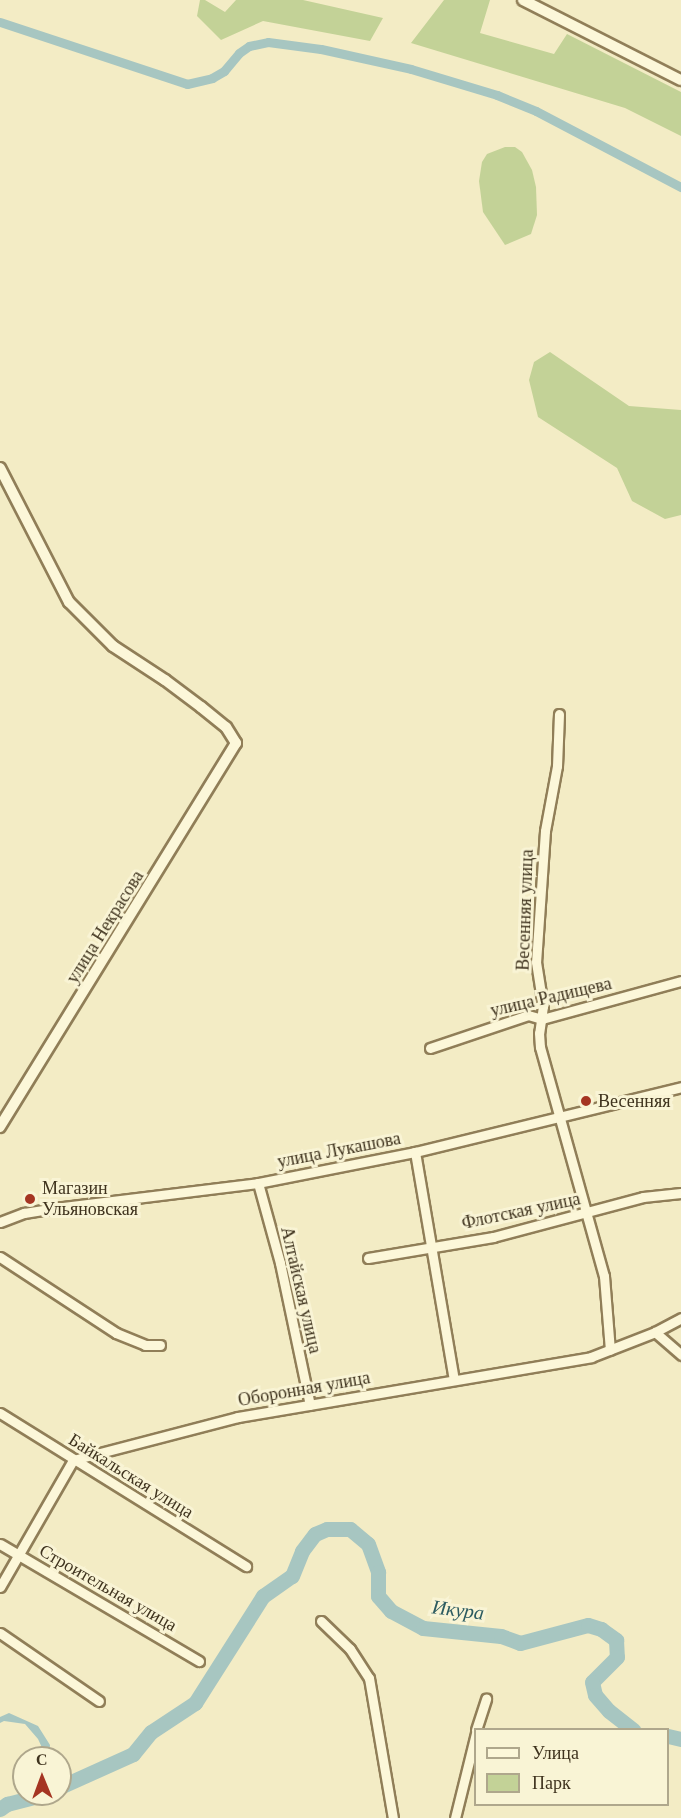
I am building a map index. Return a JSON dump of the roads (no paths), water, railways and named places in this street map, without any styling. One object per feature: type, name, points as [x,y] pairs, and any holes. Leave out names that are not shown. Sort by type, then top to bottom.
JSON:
[{"type":"street","points":[[524,0],[681,80]]},
{"type":"street","name":"улица Некрасова","points":[[0,468],[69,602],[113,646],[201,707],[226,728],[236,743],[0,1127]]},
{"type":"street","name":"Весенняя улица","points":[[559,714],[557,766],[545,831],[536,962],[543,1006],[540,1047],[604,1276],[610,1350]]},
{"type":"street","name":"улица Радищева","points":[[429,1048],[528,1015],[542,1019],[681,981]]},
{"type":"street","name":"улица Лукашова","points":[[0,1222],[24,1214],[63,1207],[258,1183],[415,1152],[681,1087]]},
{"type":"street","points":[[415,1152],[454,1379]]},
{"type":"street","name":"Алтайская улица","points":[[258,1183],[280,1263],[310,1405]]},
{"type":"street","name":"Флотская улица","points":[[368,1258],[493,1237],[588,1214],[643,1197],[681,1193]]},
{"type":"street","points":[[0,1257],[116,1333],[145,1345],[160,1345]]},
{"type":"street","name":"Оборонная улица","points":[[73,1460],[238,1417],[591,1357],[655,1332],[681,1317]]},
{"type":"street","points":[[655,1332],[681,1355]]},
{"type":"street","name":"Байкальская улица","points":[[0,1413],[246,1566]]},
{"type":"street","points":[[0,1587],[73,1460]]},
{"type":"street","name":"Строительная улица","points":[[0,1544],[199,1661]]},
{"type":"street","points":[[321,1621],[350,1649],[369,1678],[393,1818]]},
{"type":"street","points":[[0,1633],[99,1701]]},
{"type":"street","points":[[477,1728],[486,1699]]},
{"type":"street","points":[[455,1818],[474,1739]]},
{"type":"water","points":[[9,1713],[38,1726],[50,1746],[41,1746],[25,1724],[4,1721],[0,1723],[0,1717]]},
{"type":"waterway","points":[[0,22],[187,84],[212,78],[224,71],[239,53],[249,46],[268,42],[321,49],[411,69],[497,95],[536,111],[681,187]]},
{"type":"waterway","name":"Икура","points":[[72,1782],[133,1754],[151,1732],[195,1703],[263,1596],[292,1576],[302,1551],[315,1534],[327,1529],[350,1529],[368,1544],[378,1572],[378,1596],[391,1611],[423,1628],[501,1636],[520,1643],[588,1625],[601,1629],[616,1640],[617,1657],[592,1682],[595,1695],[609,1711],[630,1728]]},
{"type":"waterway","name":"Икура","points":[[669,1736],[681,1739]]},
{"type":"waterway","name":"Икура","points":[[0,1809],[12,1803]]},
{"type":"place","name":"Весенняя","points":[[586,1101]]},
{"type":"place","name":"Магазин Ульяновская","points":[[30,1199]]}]
